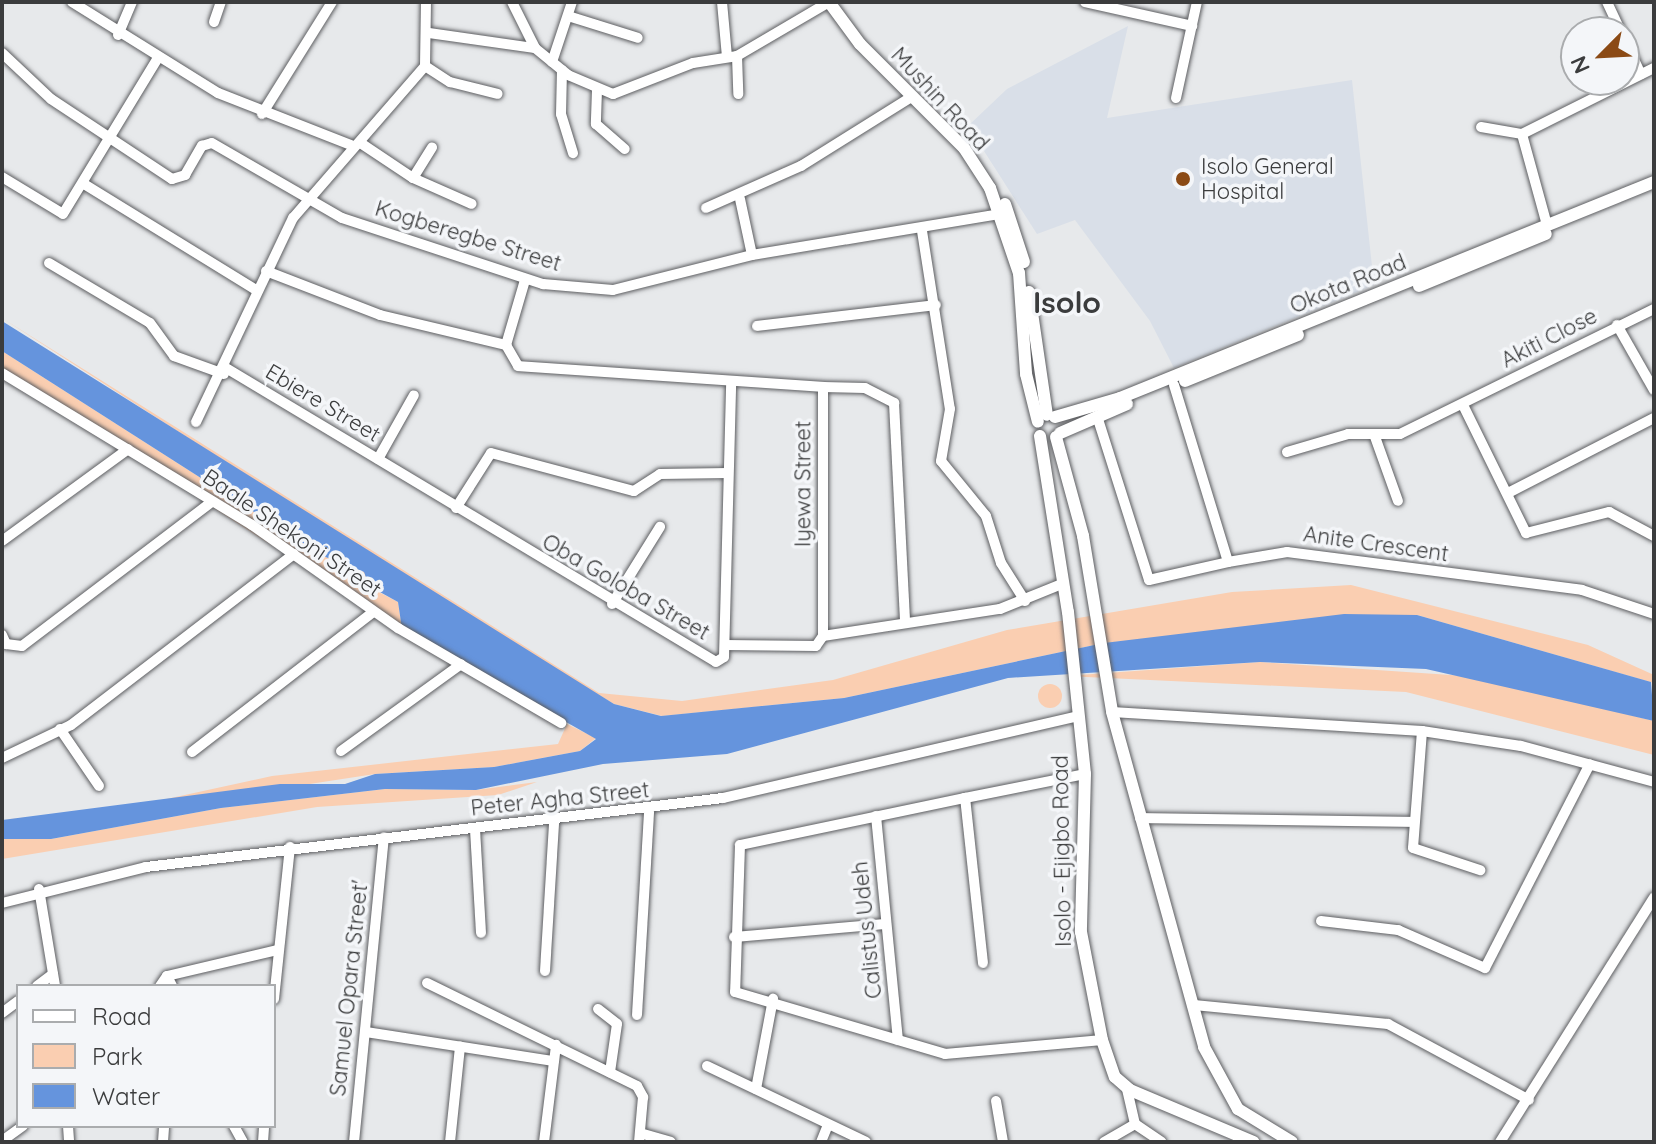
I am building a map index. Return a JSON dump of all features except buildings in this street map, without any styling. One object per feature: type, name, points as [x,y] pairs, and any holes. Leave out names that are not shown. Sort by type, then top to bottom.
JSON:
[{"type":"main road","name":"Mushin Road","points":[[829,2],[843,25],[973,159],[1001,214],[1019,273],[1026,374],[1047,418]]},
{"type":"main road","name":"Mushin Road","points":[[837,2],[960,130],[996,185],[1019,235],[1047,418]]},
{"type":"main road","name":"Okota Road","points":[[1047,418],[1134,393],[1654,184]]},
{"type":"main road","points":[[1040,436],[1058,435],[1654,184]]},
{"type":"main road","points":[[1047,418],[1058,435],[1096,608],[1113,707],[1140,818],[1218,1082],[1249,1117],[1292,1142]]},
{"type":"main road","points":[[1047,418],[1040,436],[1064,583]]},
{"type":"main road","name":"Isolo - Ejigbo Road","points":[[1064,583],[1085,774],[1081,932],[1102,1040],[1127,1088]]},
{"type":"main road","points":[[1127,1088],[1254,1142]]},
{"type":"main road","points":[[1237,1134],[1249,1117]]},
{"type":"street","points":[[72,2],[118,35],[262,114],[326,130],[357,144],[413,178],[472,204]]},
{"type":"street","points":[[118,35],[132,2]]},
{"type":"street","points":[[214,22],[221,2]]},
{"type":"street","points":[[262,114],[332,2]]},
{"type":"street","points":[[196,422],[225,371],[266,271],[309,195],[425,66],[429,33],[426,2]]},
{"type":"street","points":[[512,2],[535,48],[562,70],[597,90],[620,92],[732,57],[829,2]]},
{"type":"street","points":[[552,62],[572,2]]},
{"type":"street","points":[[722,2],[738,94]]},
{"type":"street","points":[[1085,2],[1110,5],[1192,26]]},
{"type":"street","points":[[1176,98],[1197,2]]},
{"type":"street","points":[[568,16],[638,38]]},
{"type":"street","points":[[429,33],[535,48]]},
{"type":"street","points":[[2,53],[111,142]]},
{"type":"street","points":[[2,177],[60,216],[111,142],[158,58]]},
{"type":"street","points":[[425,66],[450,82],[498,94]]},
{"type":"street","points":[[1481,127],[1522,134],[1654,68]]},
{"type":"street","points":[[562,70],[561,114],[573,153]]},
{"type":"street","points":[[597,90],[596,124],[625,149]]},
{"type":"street","points":[[706,208],[740,199],[913,96]]},
{"type":"street","points":[[1522,134],[1547,225]]},
{"type":"street","name":"Kogberegbe Street","points":[[111,142],[178,181],[202,146],[212,143],[309,195],[342,218],[525,280],[613,290],[752,255],[922,231],[1001,214]]},
{"type":"street","points":[[413,178],[432,148]]},
{"type":"street","points":[[84,184],[258,291]]},
{"type":"street","points":[[740,199],[752,255]]},
{"type":"street","points":[[922,231],[950,409],[941,461],[986,516],[1001,563],[1025,601]]},
{"type":"street","name":"Ebiere Street","points":[[49,263],[150,323],[174,356],[225,371],[398,472]]},
{"type":"street","points":[[266,271],[380,315],[506,345]]},
{"type":"street","points":[[525,280],[506,345],[518,366],[731,385],[865,388],[894,403],[905,622]]},
{"type":"street","points":[[757,326],[936,305]]},
{"type":"street","name":"Akiti Close","points":[[1287,452],[1374,434],[1400,434],[1654,309]]},
{"type":"street","points":[[1617,325],[1654,390]]},
{"type":"street","name":"Baale Shekoni Street","points":[[2,373],[294,554],[373,612],[561,723]]},
{"type":"street","name":"Oba Goloba Street","points":[[398,472],[612,604],[716,662],[725,645],[731,385]]},
{"type":"street","points":[[1174,385],[1228,562]]},
{"type":"street","name":"Iyewa Street","points":[[823,387],[823,636]]},
{"type":"street","points":[[378,459],[414,395]]},
{"type":"street","points":[[1463,405],[1526,533],[1609,512],[1654,536]]},
{"type":"street","name":"Anite Crescent","points":[[1097,416],[1149,580],[1228,562],[1317,556],[1582,590],[1654,614]]},
{"type":"street","points":[[1508,493],[1654,418]]},
{"type":"street","points":[[1374,434],[1398,501]]},
{"type":"street","points":[[2,541],[128,449]]},
{"type":"street","points":[[456,508],[491,453],[634,491],[660,474],[728,473]]},
{"type":"street","points":[[3,642],[22,646],[212,502]]},
{"type":"street","points":[[612,604],[660,527]]},
{"type":"street","points":[[2,758],[60,729],[294,554]]},
{"type":"street","points":[[725,645],[816,646],[823,636],[1025,601],[1064,583]]},
{"type":"street","points":[[192,752],[373,612]]},
{"type":"street","points":[[341,751],[461,664]]},
{"type":"street","points":[[1113,707],[1422,731],[1590,764],[1654,782]]},
{"type":"street","name":"Peter Agha Street","points":[[2,903],[39,889],[290,847],[649,811],[1078,711]]},
{"type":"street","points":[[60,729],[99,786]]},
{"type":"street","points":[[1422,731],[1413,848],[1480,870]]},
{"type":"street","points":[[1321,921],[1398,930],[1485,968],[1590,764]]},
{"type":"street","points":[[1085,774],[740,845],[734,937],[735,992],[773,999],[898,1040],[973,1055],[1102,1040]]},
{"type":"street","points":[[965,798],[983,963]]},
{"type":"street","points":[[637,1015],[649,811]]},
{"type":"street","name":"Calistus Udeh","points":[[876,816],[898,1040]]},
{"type":"street","points":[[1140,818],[1414,822]]},
{"type":"street","points":[[545,971],[554,822]]},
{"type":"street","points":[[475,829],[481,933]]},
{"type":"street","name":"Samuel Opara Street'","points":[[354,1142],[384,837]]},
{"type":"street","points":[[275,984],[290,847]]},
{"type":"street","points":[[39,889],[54,980]]},
{"type":"street","points":[[1500,1142],[1654,897]]},
{"type":"street","points":[[734,937],[885,924]]},
{"type":"street","points":[[170,981],[278,950]]},
{"type":"street","points":[[427,983],[641,1090],[640,1137],[671,1142]]},
{"type":"street","points":[[756,1089],[773,999]]},
{"type":"street","points":[[1194,1005],[1388,1024],[1529,1100]]},
{"type":"street","points":[[598,1009],[617,1024],[610,1072]]},
{"type":"street","points":[[366,1032],[554,1061]]},
{"type":"street","points":[[544,1142],[556,1045]]},
{"type":"street","points":[[450,1142],[460,1047]]},
{"type":"street","points":[[707,1066],[866,1142]]},
{"type":"street","points":[[1127,1088],[1135,1124],[1162,1142]]},
{"type":"street","points":[[996,1101],[1003,1142]]},
{"type":"street","points":[[1104,1142],[1135,1124]]},
{"type":"street","points":[[821,1142],[828,1125]]},
{"type":"street","points":[[2,1141],[20,1128]]},
{"type":"shaded area","name":"Isolo General Hospital","points":[[1128,26],[1107,118],[1352,80],[1374,285],[1174,368],[1150,321],[1075,220],[1037,234],[968,126],[1007,89]]},
{"type":"green space","points":[[2,318],[599,693],[682,701],[833,680],[1007,630],[1232,592],[1351,585],[1588,645],[1654,675],[1654,683],[1417,615],[1104,643],[844,698],[662,716],[614,704],[430,594]]},
{"type":"green space","points":[[2,351],[323,556],[365,572],[369,587],[398,602],[402,629],[2,372]]},
{"type":"green space","points":[[1260,662],[1480,677],[1654,721],[1654,755],[1406,692],[1065,676]]},
{"type":"green space","points":[[1045,684],[1055,684],[1062,691],[1062,701],[1055,708],[1045,708],[1038,701],[1038,691]]},
{"type":"green space","points":[[567,724],[596,738],[580,751],[494,767],[375,774],[114,814],[10,819],[125,808],[272,776],[558,744]]},
{"type":"green space","points":[[537,782],[498,795],[317,807],[2,859],[2,839],[51,839],[221,808],[385,789],[476,790]]},
{"type":"water","points":[[2,321],[614,704],[661,716],[844,698],[1104,643],[1344,614],[1417,615],[1651,682],[1654,721],[1426,669],[1260,662],[1008,678],[727,754],[603,764],[476,790],[385,789],[221,808],[51,839],[2,839],[2,820],[280,784],[345,784],[375,774],[494,767],[580,751],[596,739],[402,629],[398,602],[369,586],[364,572],[323,556],[2,351]]},
{"type":"place","name":"Isolo General Hospital","points":[[1183,179]]},
{"type":"district","name":"Isolo","points":[[1067,302]]}]
